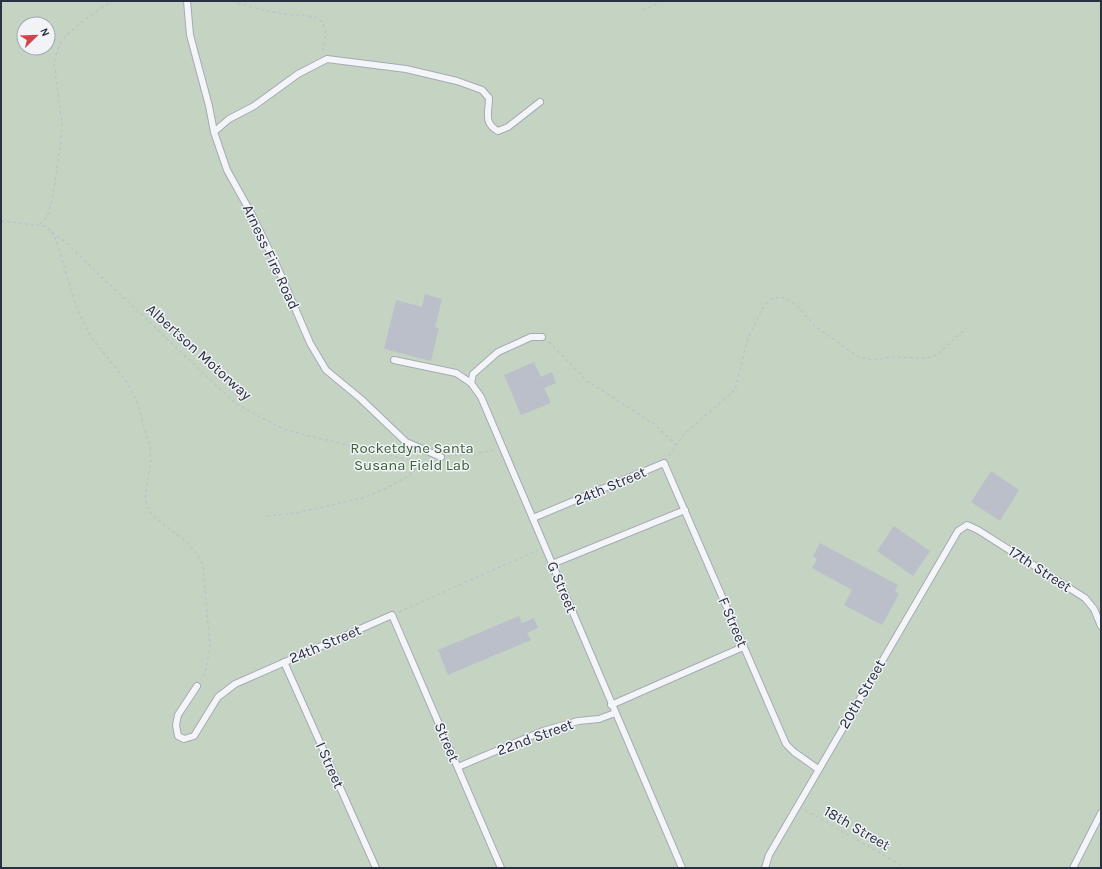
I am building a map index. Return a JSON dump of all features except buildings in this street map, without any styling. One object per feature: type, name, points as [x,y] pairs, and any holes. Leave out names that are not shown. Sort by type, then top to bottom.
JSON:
[{"type":"lane","name":"Arness Fire Road","points":[[187,1],[190,35],[209,106],[214,132],[227,170],[251,213],[273,258],[310,343],[326,370],[406,442],[441,457]]},
{"type":"lane","points":[[214,132],[229,119],[254,106],[298,74],[327,59],[406,69],[457,81],[482,90],[489,98],[488,120],[491,127],[498,131],[508,127],[540,102]]},
{"type":"lane","points":[[471,383],[473,374],[498,352],[531,337],[542,337]]},
{"type":"lane","name":"G Street","points":[[394,360],[456,373],[471,383],[481,397],[611,705],[682,868]]},
{"type":"lane","name":"24th Street","points":[[532,518],[664,463]]},
{"type":"lane","name":"F Street","points":[[664,463],[786,744],[794,752],[818,769]]},
{"type":"lane","points":[[552,564],[685,510]]},
{"type":"lane","name":"17th Street","points":[[967,525],[978,530],[1085,598],[1099,617],[1101,626]]},
{"type":"lane","name":"20th Street","points":[[764,868],[769,855],[818,769],[958,531],[967,525]]},
{"type":"lane","name":"24th Street","points":[[197,686],[178,715],[176,725],[178,736],[184,739],[194,736],[218,697],[235,684],[392,615]]},
{"type":"lane","name":"Street","points":[[392,615],[501,868]]},
{"type":"lane","points":[[611,705],[743,647]]},
{"type":"lane","name":"I Street","points":[[284,662],[376,868]]},
{"type":"lane","name":"22nd Street","points":[[458,767],[543,731],[578,721],[599,719],[615,713]]},
{"type":"lane","points":[[1073,868],[1101,813]]},
{"type":"path","points":[[40,224],[47,217],[52,200],[61,142],[62,123],[54,63],[56,55],[64,38],[96,12],[113,1]]},
{"type":"path","points":[[232,1],[255,8],[289,15],[310,16],[318,19],[322,22],[325,29],[326,38],[319,63]]},
{"type":"path","points":[[642,10],[663,1]]},
{"type":"path","name":"Albertson Motorway","points":[[1,221],[40,224],[45,226],[64,241],[236,404],[285,430],[422,463]]},
{"type":"path","points":[[50,230],[56,240],[77,310],[91,337],[128,382],[136,399],[150,447],[151,460],[146,497],[147,507],[152,515],[188,544],[198,555],[203,565],[210,647],[205,674],[197,686]]},
{"type":"path","points":[[664,463],[685,433],[735,390],[748,338],[762,309],[771,299],[782,297],[789,300],[799,308],[815,326],[857,356],[871,360],[893,357],[927,358],[937,355],[966,328]]},
{"type":"path","points":[[542,337],[550,343],[568,364],[587,381],[654,424],[676,446]]},
{"type":"path","points":[[267,516],[296,513],[362,498],[389,487],[408,476],[422,463],[441,457],[473,454],[502,448]]},
{"type":"path","points":[[392,615],[545,547]]},
{"type":"path","name":"18th Street","points":[[798,806],[906,868]]},
{"type":"green space","name":"Rocketdyne Santa Susana Field Lab","points":[[1,1],[1101,1],[1101,868],[1,868]]}]
